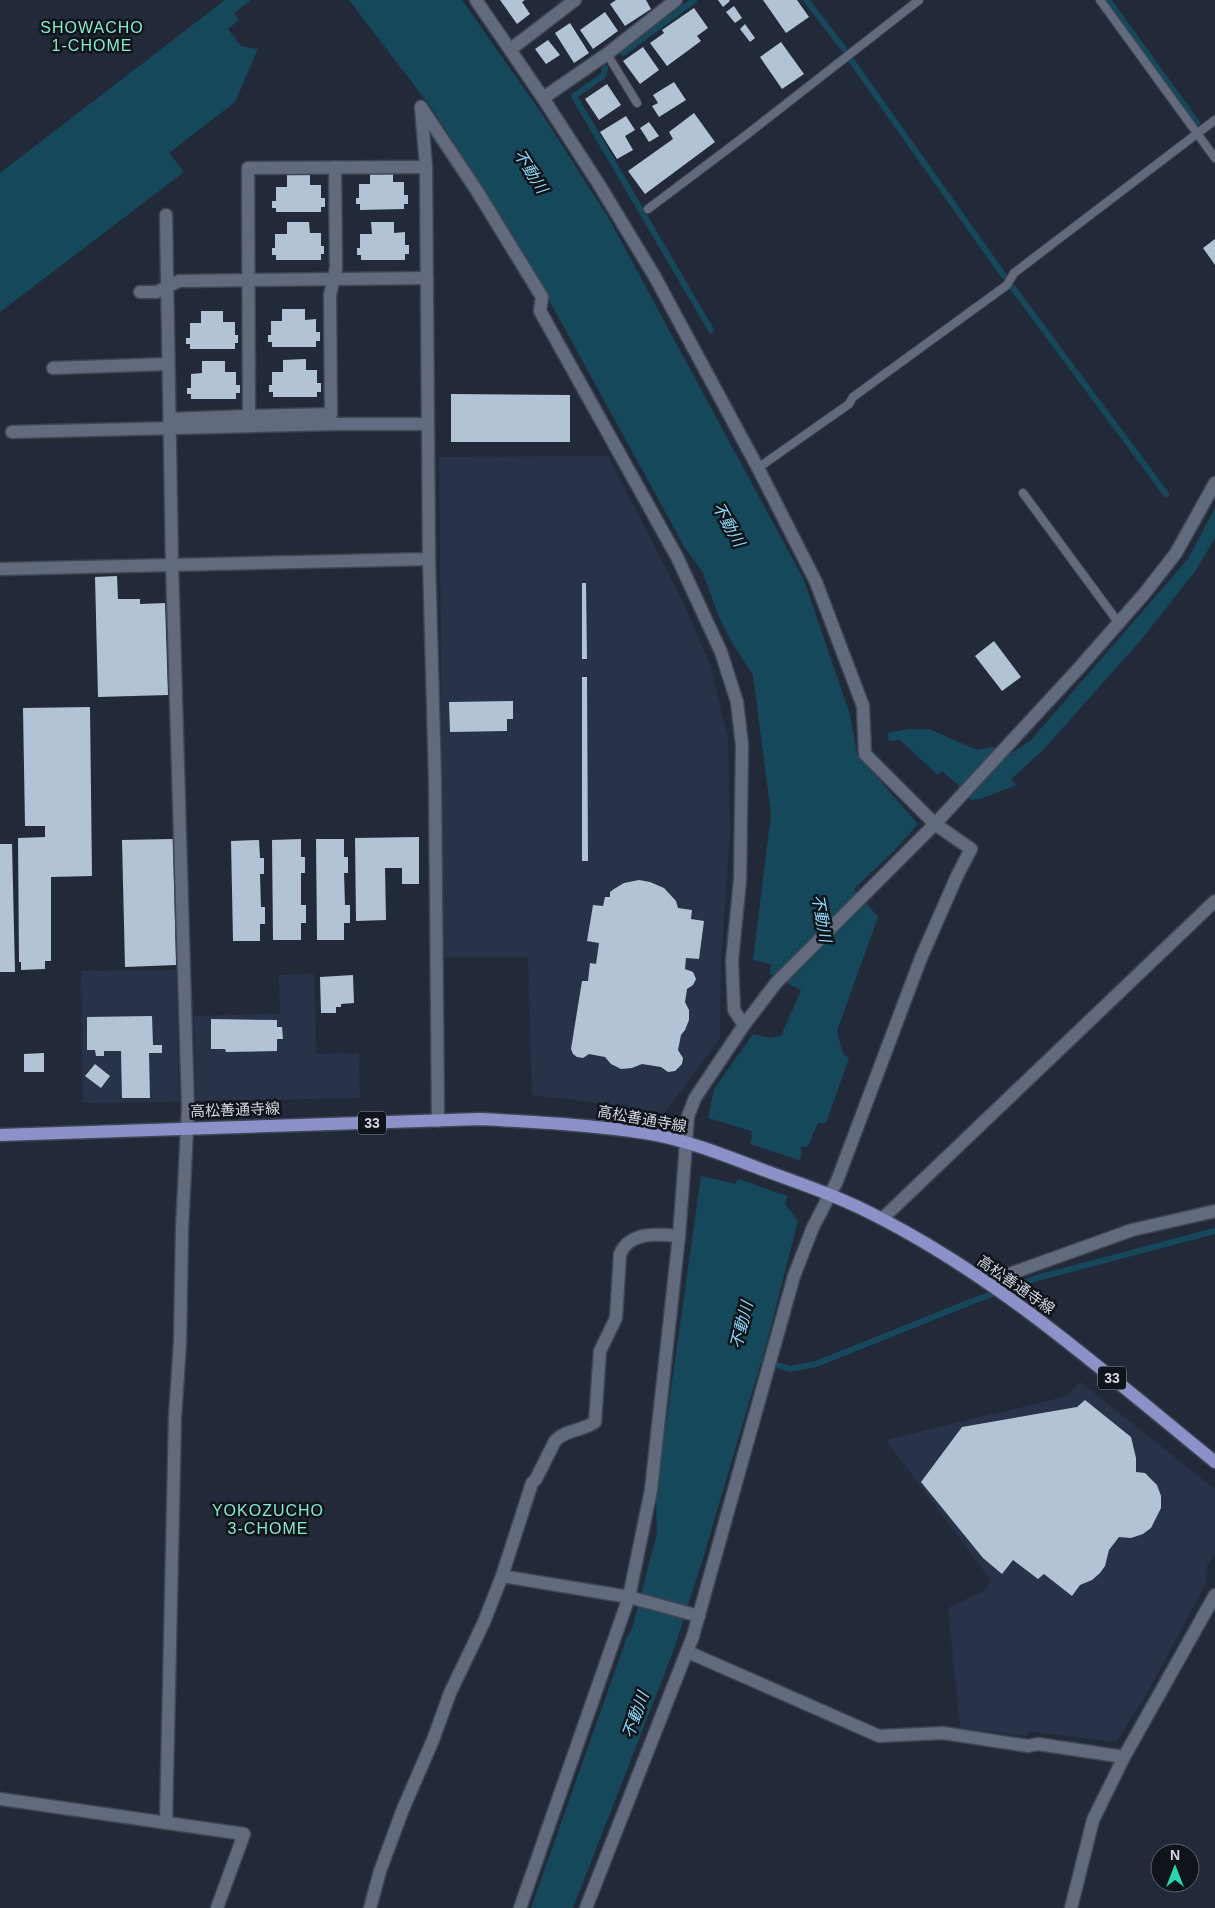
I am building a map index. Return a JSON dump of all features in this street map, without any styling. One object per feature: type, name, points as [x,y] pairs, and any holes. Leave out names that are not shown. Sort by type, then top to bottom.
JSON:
[{"type":"main road","name":"高松善通寺線","points":[[0,1135],[480,1119],[553,1122],[651,1134],[686,1142],[829,1194],[882,1219],[991,1284],[1070,1344],[1215,1462]]},
{"type":"street","points":[[476,0],[511,49],[600,186],[655,277],[758,468],[816,582],[863,706],[865,754],[936,824],[971,849],[921,958],[837,1181],[813,1227],[794,1276],[767,1375],[695,1615],[694,1636],[586,1908]]},
{"type":"street","points":[[511,49],[575,0]]},
{"type":"street","points":[[543,98],[607,54],[676,0]]},
{"type":"street","points":[[438,1121],[435,779],[429,559],[426,166],[420,107],[477,191],[542,297],[540,311],[677,556],[721,652],[737,702],[742,745],[740,880],[732,961],[734,1010],[744,1026]]},
{"type":"street","points":[[249,416],[248,168],[426,166]]},
{"type":"street","points":[[12,432],[170,424],[249,416],[331,414],[330,296],[336,268],[335,167]]},
{"type":"street","points":[[166,215],[172,564],[188,1098],[182,1229],[180,1342],[175,1417],[166,1823]]},
{"type":"street","points":[[140,292],[157,292],[179,281],[427,278]]},
{"type":"street","points":[[53,368],[168,364]]},
{"type":"street","points":[[170,424],[428,424]]},
{"type":"street","points":[[520,1908],[634,1598],[651,1490],[679,1236],[688,1116],[696,1098],[744,1026],[776,983],[936,824],[1144,594],[1176,553],[1215,483]]},
{"type":"street","points":[[0,569],[429,559]]},
{"type":"street","points":[[882,1219],[1215,901]]},
{"type":"street","points":[[991,1284],[1132,1230],[1215,1211]]},
{"type":"street","points":[[370,1908],[380,1871],[403,1809],[433,1740],[450,1693],[484,1622],[502,1576],[532,1483],[536,1479],[555,1441],[567,1433],[590,1426],[595,1422],[600,1351],[616,1318],[620,1254],[630,1240],[655,1234],[679,1236]]},
{"type":"street","points":[[502,1576],[634,1598],[695,1615]]},
{"type":"street","points":[[1071,1908],[1093,1820],[1124,1757],[1215,1595]]},
{"type":"street","points":[[688,1652],[879,1736],[943,1733],[1028,1746],[1038,1744],[1124,1757]]},
{"type":"street","points":[[0,1799],[244,1834],[217,1908]]},
{"type":"lane","points":[[648,209],[919,0]]},
{"type":"lane","points":[[1100,0],[1215,158]]},
{"type":"lane","points":[[607,54],[637,103]]},
{"type":"lane","points":[[758,468],[849,404],[853,397],[1007,285],[1014,273],[1215,120]]},
{"type":"lane","points":[[1023,493],[1118,622]]},
{"type":"shaded area","points":[[608,456],[685,606],[710,665],[728,738],[730,834],[721,962],[720,1038],[664,1114],[532,1095],[528,957],[444,957],[439,457]]},
{"type":"shaded area","points":[[176,970],[179,1102],[83,1103],[81,971]]},
{"type":"shaded area","points":[[314,974],[316,1054],[359,1053],[360,1098],[196,1101],[194,1016],[280,1014],[279,975]]},
{"type":"shaded area","points":[[1080,1382],[1215,1489],[1215,1553],[1207,1566],[1206,1583],[1146,1695],[1116,1742],[1028,1731],[1027,1736],[960,1728],[948,1608],[987,1589],[990,1579],[886,1440],[1067,1396]]},
{"type":"water","points":[[225,0],[251,0],[234,13],[239,20],[228,29],[241,46],[258,49],[235,102],[169,153],[184,172],[0,312],[0,173]]},
{"type":"water","name":"不動川","points":[[349,0],[462,0],[542,114],[608,217],[804,580],[850,715],[857,754],[918,824],[893,852],[854,889],[878,917],[837,1031],[843,1054],[849,1058],[826,1123],[818,1123],[808,1146],[801,1147],[801,1157],[785,1204],[798,1221],[768,1338],[702,1562],[673,1652],[573,1908],[531,1908],[627,1637],[632,1629],[657,1533],[656,1495],[701,1176],[736,1184],[752,1137],[751,1131],[708,1118],[714,1089],[753,1034],[769,1038],[781,1036],[801,990],[770,974],[771,964],[753,960],[771,814],[753,675],[731,641],[719,617],[702,571],[685,548],[519,245],[433,110]]},
{"type":"water","points":[[1215,508],[1215,538],[1196,570],[1141,640],[1044,749],[1011,779],[1016,785],[980,799],[971,800],[942,771],[938,775],[900,740],[889,741],[888,733],[908,729],[929,729],[977,750],[992,747],[1013,752],[1031,740],[1188,559]]},
{"type":"pier","points":[[747,1143],[802,1161],[790,1197],[736,1178]]},
{"type":"building","points":[[500,0],[525,0],[522,2],[530,14],[517,24]]},
{"type":"building","points":[[616,0],[646,0],[651,9],[625,26],[610,4]]},
{"type":"building","points":[[718,0],[729,0],[730,1],[723,7]]},
{"type":"building","points":[[763,0],[797,0],[809,17],[786,33]]},
{"type":"building","points":[[734,6],[742,18],[735,23],[726,12]]},
{"type":"building","points":[[694,8],[708,28],[697,36],[701,41],[667,66],[650,43],[664,33],[662,30]]},
{"type":"building","points":[[605,12],[618,31],[593,49],[580,30]]},
{"type":"building","points":[[570,23],[589,53],[574,63],[555,33]]},
{"type":"building","points":[[745,24],[755,38],[750,42],[740,29]]},
{"type":"building","points":[[548,40],[560,55],[546,64],[535,49]]},
{"type":"building","points":[[781,42],[804,74],[782,89],[760,57]]},
{"type":"building","points":[[643,47],[659,70],[640,84],[623,61]]},
{"type":"building","points":[[674,82],[686,100],[659,117],[652,106],[658,103],[653,95]]},
{"type":"building","points":[[607,84],[621,105],[599,120],[585,99]]},
{"type":"building","points":[[694,113],[715,142],[645,194],[628,171],[673,139],[669,132]]},
{"type":"building","points":[[626,116],[635,130],[625,136],[633,150],[617,159],[600,132]]},
{"type":"building","points":[[649,122],[659,136],[649,142],[640,128]]},
{"type":"building","points":[[370,172],[393,172],[393,182],[404,182],[404,195],[408,195],[408,204],[404,204],[404,209],[360,210],[360,204],[356,204],[356,198],[359,198],[359,184],[370,184]]},
{"type":"building","points":[[287,174],[310,174],[310,185],[321,185],[321,198],[325,198],[325,207],[321,207],[321,212],[276,212],[276,208],[272,208],[272,201],[276,201],[276,187],[287,187]]},
{"type":"building","points":[[287,222],[309,222],[310,233],[321,233],[321,246],[324,246],[324,254],[321,254],[321,260],[276,260],[276,255],[272,255],[272,248],[275,248],[275,234],[287,234]]},
{"type":"building","points":[[371,222],[394,222],[394,233],[405,232],[405,245],[409,245],[409,254],[405,254],[405,260],[361,260],[361,255],[357,255],[357,248],[360,248],[360,234],[372,234]]},
{"type":"building","points":[[1215,239],[1215,265],[1203,248]]},
{"type":"building","points":[[282,309],[305,309],[305,320],[316,319],[316,332],[320,332],[320,341],[316,341],[316,347],[272,347],[272,342],[268,342],[268,335],[271,335],[271,321],[282,321]]},
{"type":"building","points":[[201,311],[223,311],[223,322],[235,322],[235,335],[238,335],[238,343],[235,343],[235,349],[190,349],[190,344],[186,344],[186,338],[190,338],[190,323],[201,323]]},
{"type":"building","points":[[306,359],[306,370],[317,370],[317,383],[321,383],[321,392],[317,392],[317,397],[273,397],[273,392],[269,392],[269,385],[272,385],[272,372],[283,372],[283,360]]},
{"type":"building","points":[[202,361],[225,361],[225,372],[236,372],[236,385],[240,385],[240,393],[236,393],[236,399],[191,399],[191,394],[187,394],[187,388],[191,388],[191,374],[202,373]]},
{"type":"building","points":[[451,394],[570,395],[570,442],[451,442]]},
{"type":"building","points":[[117,576],[118,599],[140,599],[140,604],[165,603],[168,695],[98,697],[95,577]]},
{"type":"building","points":[[582,583],[586,583],[587,659],[582,659]]},
{"type":"building","points":[[994,641],[1021,677],[1002,691],[975,656]]},
{"type":"building","points":[[582,677],[587,677],[588,861],[582,861]]},
{"type":"building","points":[[513,701],[513,719],[507,719],[507,731],[450,732],[449,702]]},
{"type":"building","points":[[90,707],[92,876],[51,877],[51,961],[45,961],[45,969],[21,970],[21,962],[19,962],[18,838],[45,837],[45,826],[25,826],[23,708]]},
{"type":"building","points":[[419,837],[419,884],[402,884],[402,868],[385,868],[386,920],[356,921],[355,838]]},
{"type":"building","points":[[173,839],[176,965],[125,967],[122,840]]},
{"type":"building","points":[[301,839],[301,857],[305,857],[305,873],[301,873],[301,905],[306,905],[306,923],[301,923],[301,940],[273,940],[272,840]]},
{"type":"building","points":[[316,839],[344,839],[344,857],[348,857],[348,873],[344,873],[345,905],[350,905],[350,923],[344,923],[344,940],[317,940]]},
{"type":"building","points":[[259,840],[260,858],[264,858],[264,874],[260,874],[261,907],[265,907],[265,924],[260,924],[260,941],[233,941],[231,841]]},
{"type":"building","points":[[0,844],[12,844],[15,972],[0,972]]},
{"type":"building","points":[[639,880],[664,888],[676,901],[678,908],[692,910],[691,919],[704,921],[699,959],[686,958],[685,969],[693,972],[696,979],[693,985],[687,989],[685,1002],[689,1010],[689,1020],[681,1035],[678,1050],[683,1058],[682,1064],[675,1071],[668,1072],[661,1067],[642,1064],[632,1068],[621,1069],[611,1064],[605,1057],[589,1054],[583,1058],[577,1057],[571,1049],[582,981],[588,981],[590,963],[596,964],[599,943],[587,941],[593,905],[603,906],[605,897],[610,897],[610,892],[614,889],[624,883]]},
{"type":"building","points":[[353,975],[354,1003],[341,1004],[341,1007],[336,1007],[336,1013],[321,1013],[320,977]]},
{"type":"building","points":[[152,1016],[153,1045],[162,1045],[162,1053],[149,1053],[150,1098],[122,1098],[121,1051],[104,1051],[104,1056],[96,1056],[95,1050],[87,1050],[87,1017]]},
{"type":"building","points":[[211,1019],[277,1020],[277,1027],[282,1027],[283,1039],[277,1039],[277,1051],[226,1052],[225,1049],[211,1049]]},
{"type":"building","points":[[44,1053],[44,1072],[24,1072],[24,1054]]},
{"type":"building","points":[[95,1064],[110,1076],[101,1088],[85,1076]]},
{"type":"building","points":[[1085,1400],[1131,1437],[1136,1458],[1136,1472],[1145,1473],[1157,1485],[1161,1496],[1161,1508],[1151,1528],[1143,1534],[1131,1538],[1119,1537],[1109,1550],[1105,1566],[1100,1573],[1092,1580],[1080,1585],[1072,1596],[1044,1574],[1038,1579],[1013,1560],[1002,1574],[983,1558],[921,1482],[962,1427],[1077,1407]]},
{"type":"waterway","points":[[623,53],[694,0]]},
{"type":"waterway","points":[[806,0],[844,49]]},
{"type":"waterway","points":[[1108,0],[1197,123]]},
{"type":"waterway","points":[[851,60],[1004,276]]},
{"type":"waterway","points":[[605,68],[603,76],[574,96],[711,330]]},
{"type":"waterway","points":[[1013,288],[1166,494]]},
{"type":"waterway","points":[[753,1358],[790,1369],[816,1364],[973,1301],[1037,1278],[1215,1231]]},
{"type":"district","name":"SHOWACHO 1-CHOME","points":[[92,36]]},
{"type":"district","name":"YOKOZUCHO 3-CHOME","points":[[268,1519]]}]
